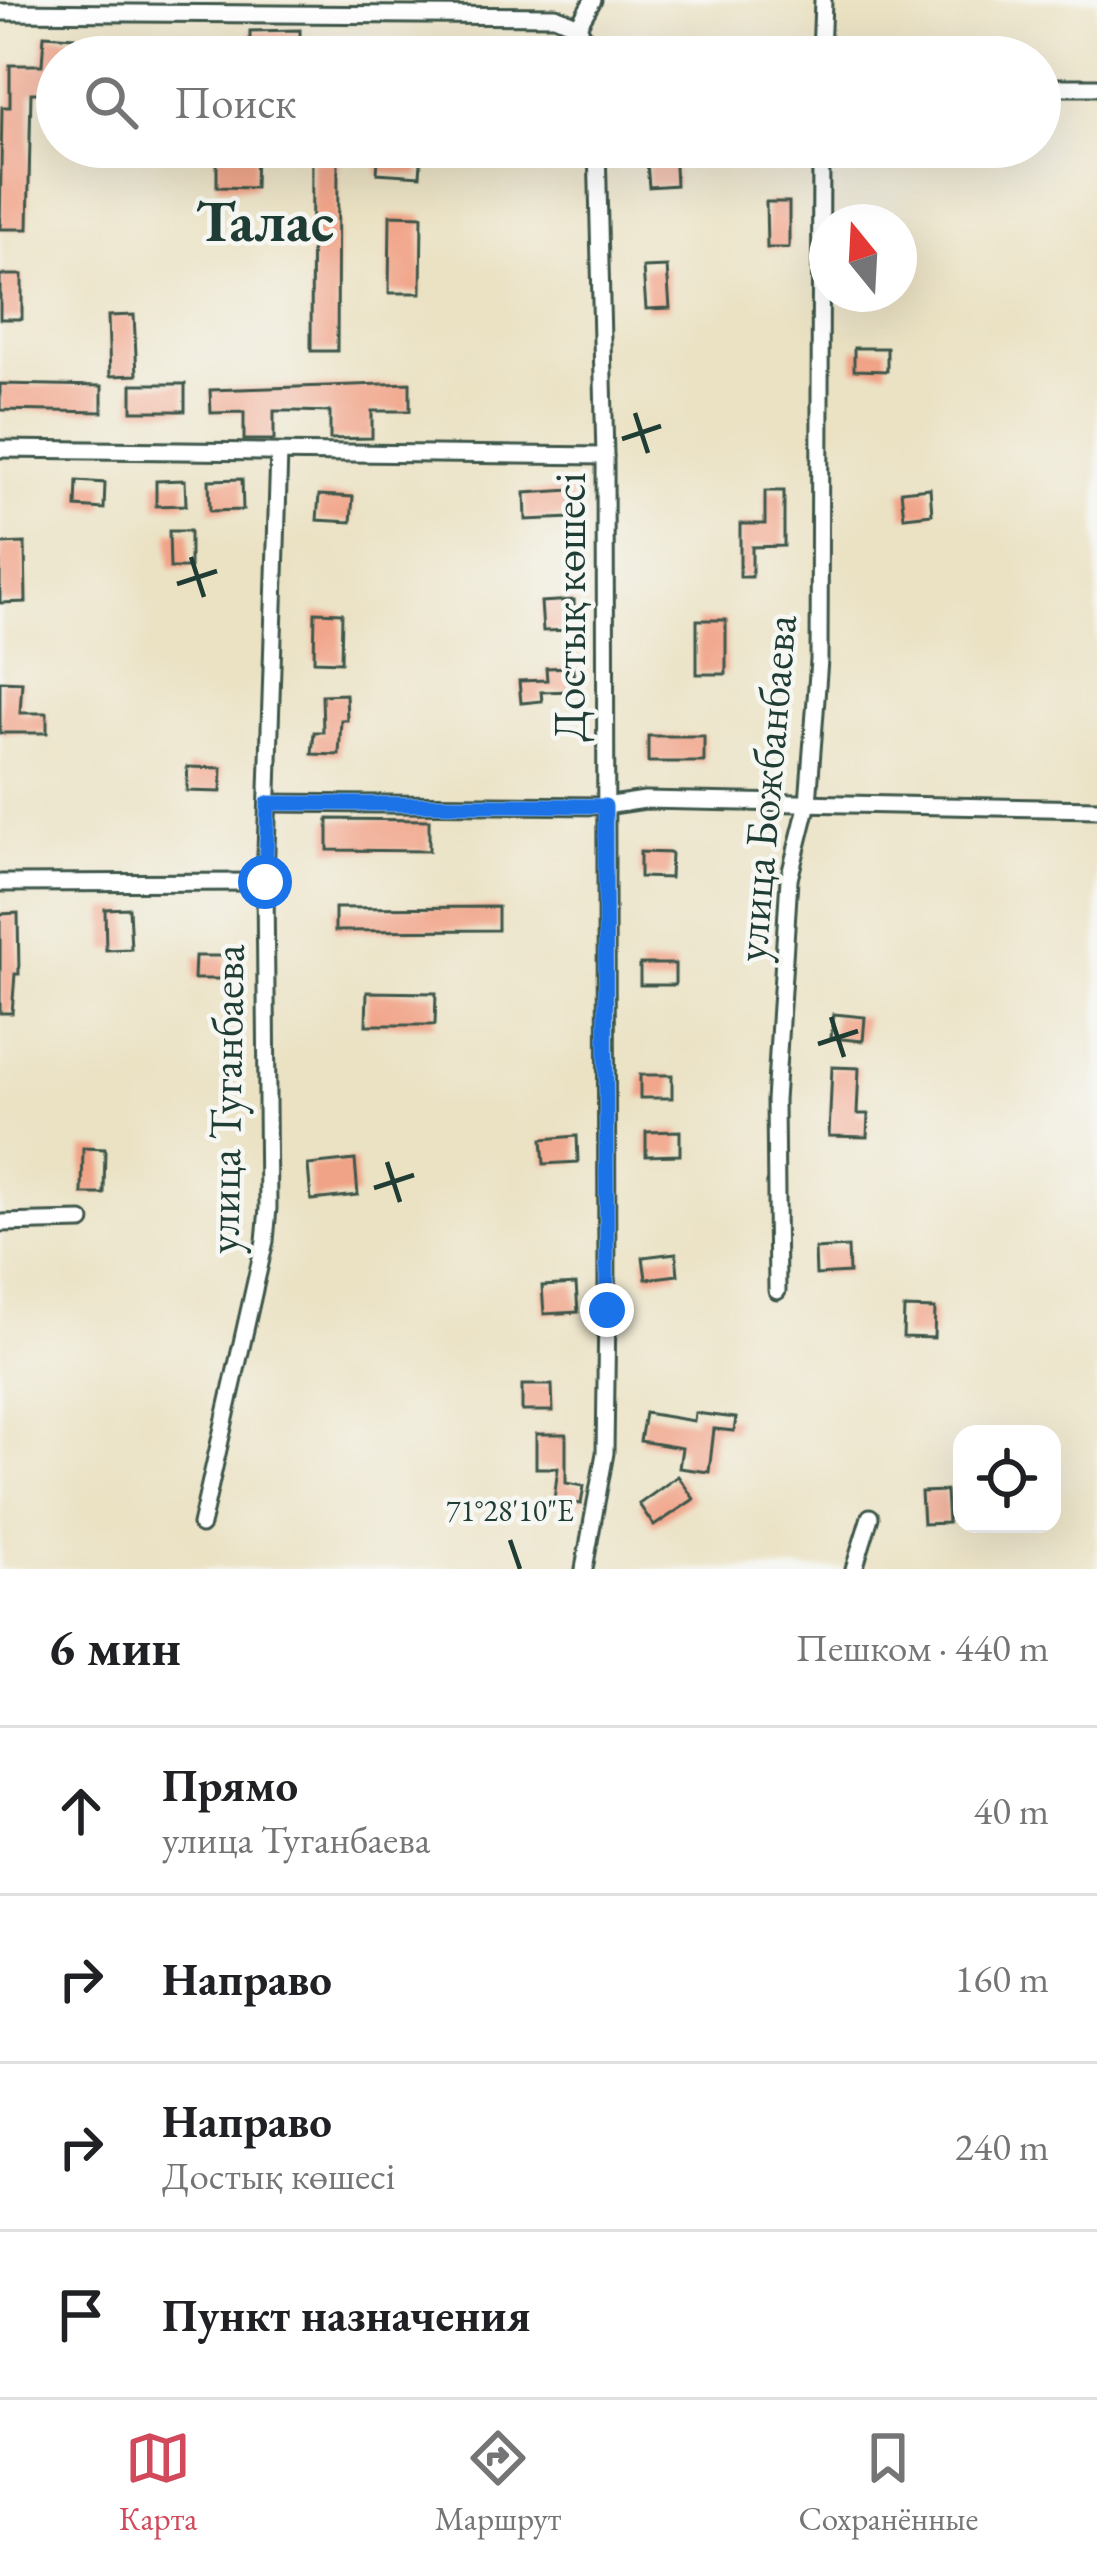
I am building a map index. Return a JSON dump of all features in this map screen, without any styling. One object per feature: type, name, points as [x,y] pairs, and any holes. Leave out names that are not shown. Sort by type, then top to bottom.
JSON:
[{"type":"street","points":[[578,26],[593,0]]},
{"type":"street","points":[[822,36],[823,0]]},
{"type":"street","points":[[0,12],[555,16],[578,26],[583,36]]},
{"type":"street","points":[[1061,87],[1097,87]]},
{"type":"street","name":"Достық көшесі","points":[[584,1569],[605,1453],[605,456],[598,168]]},
{"type":"street","name":"улица Божбанбаева","points":[[777,1291],[775,1101],[789,879],[808,803],[819,660],[821,168]]},
{"type":"street","points":[[0,449],[605,456]]},
{"type":"street","name":"улица Туганбаева","points":[[201,1525],[266,1241],[265,882],[279,453]]},
{"type":"street","points":[[268,803],[605,806],[645,800],[1097,809]]},
{"type":"street","points":[[0,883],[265,882]]},
{"type":"street","points":[[0,1223],[82,1221]]},
{"type":"street","points":[[854,1569],[870,1517]]},
{"type":"building","points":[[300,30],[300,36],[250,36],[250,31]]},
{"type":"building","points":[[10,65],[36,65],[36,93],[31,93],[28,229],[0,229],[2,107],[10,107]]},
{"type":"building","points":[[217,168],[255,168],[255,188],[217,187]]},
{"type":"building","points":[[312,168],[338,168],[337,351],[311,351]]},
{"type":"building","points":[[377,168],[421,168],[420,176],[377,173]]},
{"type":"building","points":[[647,168],[675,168],[676,185],[649,187]]},
{"type":"building","points":[[766,202],[789,202],[789,248],[767,248]]},
{"type":"building","points":[[390,215],[422,216],[421,293],[389,293]]},
{"type":"building","points":[[667,267],[670,308],[646,309],[643,268]]},
{"type":"building","points":[[0,275],[22,275],[22,319],[0,319]]},
{"type":"building","points":[[134,315],[137,375],[110,376],[108,316]]},
{"type":"building","points":[[854,348],[887,348],[887,371],[854,370]]},
{"type":"building","points":[[410,383],[410,411],[372,411],[372,438],[330,439],[330,412],[274,411],[274,440],[244,440],[244,412],[211,413],[210,390]]},
{"type":"building","points":[[0,384],[102,386],[102,412],[0,410]]},
{"type":"building","points":[[132,384],[185,384],[185,411],[132,411]]},
{"type":"building","points":[[242,479],[243,510],[210,511],[209,480]]},
{"type":"building","points":[[185,480],[186,505],[156,506],[156,481]]},
{"type":"building","points":[[77,481],[105,483],[104,509],[76,507]]},
{"type":"building","points":[[930,488],[932,514],[904,517],[901,491]]},
{"type":"building","points":[[571,490],[572,518],[526,520],[525,493]]},
{"type":"building","points":[[765,491],[784,491],[784,546],[752,547],[752,577],[740,577],[740,524],[765,524]]},
{"type":"building","points":[[319,495],[353,497],[351,522],[317,520]]},
{"type":"building","points":[[169,531],[190,531],[190,568],[170,568]]},
{"type":"building","points":[[25,543],[26,602],[0,603],[0,544]]},
{"type":"building","points":[[574,600],[575,630],[543,631],[541,602]]},
{"type":"building","points":[[315,612],[342,613],[341,662],[314,661]]},
{"type":"building","points":[[697,620],[726,620],[726,674],[697,674]]},
{"type":"building","points":[[573,667],[574,691],[541,692],[542,701],[521,703],[519,681],[547,680],[546,668]]},
{"type":"building","points":[[0,681],[22,682],[20,713],[47,713],[47,733],[0,733]]},
{"type":"building","points":[[346,694],[347,720],[341,720],[339,755],[312,754],[314,732],[323,732],[322,695]]},
{"type":"building","points":[[648,736],[704,736],[704,762],[648,762]]},
{"type":"building","points":[[187,767],[222,768],[221,792],[187,791]]},
{"type":"building","points":[[328,819],[429,820],[429,851],[328,850]]},
{"type":"building","points":[[640,852],[671,853],[670,878],[640,877]]},
{"type":"building","points":[[498,907],[498,930],[335,931],[335,908]]},
{"type":"building","points":[[129,908],[131,949],[106,950],[105,909]]},
{"type":"building","points":[[18,913],[19,974],[15,974],[12,1013],[0,1013],[0,914]]},
{"type":"building","points":[[195,956],[226,956],[226,979],[194,979]]},
{"type":"building","points":[[640,964],[675,964],[675,985],[640,985]]},
{"type":"building","points":[[367,992],[436,993],[435,1025],[366,1025]]},
{"type":"building","points":[[834,1014],[865,1017],[863,1041],[831,1038]]},
{"type":"building","points":[[832,1067],[859,1068],[857,1114],[868,1114],[867,1137],[829,1136]]},
{"type":"building","points":[[640,1075],[672,1075],[672,1098],[640,1098]]},
{"type":"building","points":[[680,1131],[680,1155],[646,1156],[646,1132]]},
{"type":"building","points":[[577,1136],[578,1162],[544,1164],[542,1139]]},
{"type":"building","points":[[83,1148],[105,1149],[104,1194],[82,1194]]},
{"type":"building","points":[[355,1160],[358,1195],[311,1200],[308,1165]]},
{"type":"building","points":[[848,1247],[849,1273],[816,1275],[815,1249]]},
{"type":"building","points":[[676,1253],[678,1275],[646,1279],[643,1257]]},
{"type":"building","points":[[576,1284],[578,1312],[544,1314],[542,1286]]},
{"type":"building","points":[[904,1308],[935,1309],[934,1338],[903,1337]]},
{"type":"building","points":[[522,1385],[552,1385],[553,1411],[522,1411]]},
{"type":"building","points":[[645,1413],[694,1421],[695,1413],[736,1418],[734,1431],[714,1429],[709,1472],[679,1468],[682,1448],[640,1441]]},
{"type":"building","points":[[536,1434],[566,1434],[566,1483],[584,1486],[581,1504],[554,1500],[558,1468],[536,1468]]},
{"type":"building","points":[[678,1476],[694,1499],[654,1526],[639,1504]]},
{"type":"building","points":[[946,1491],[948,1523],[923,1524],[921,1492]]},
{"type":"district","name":"Талас","points":[[265,221]]},
{"type":"route","points":[[265,882],[268,803],[605,806],[607,1310]]}]
